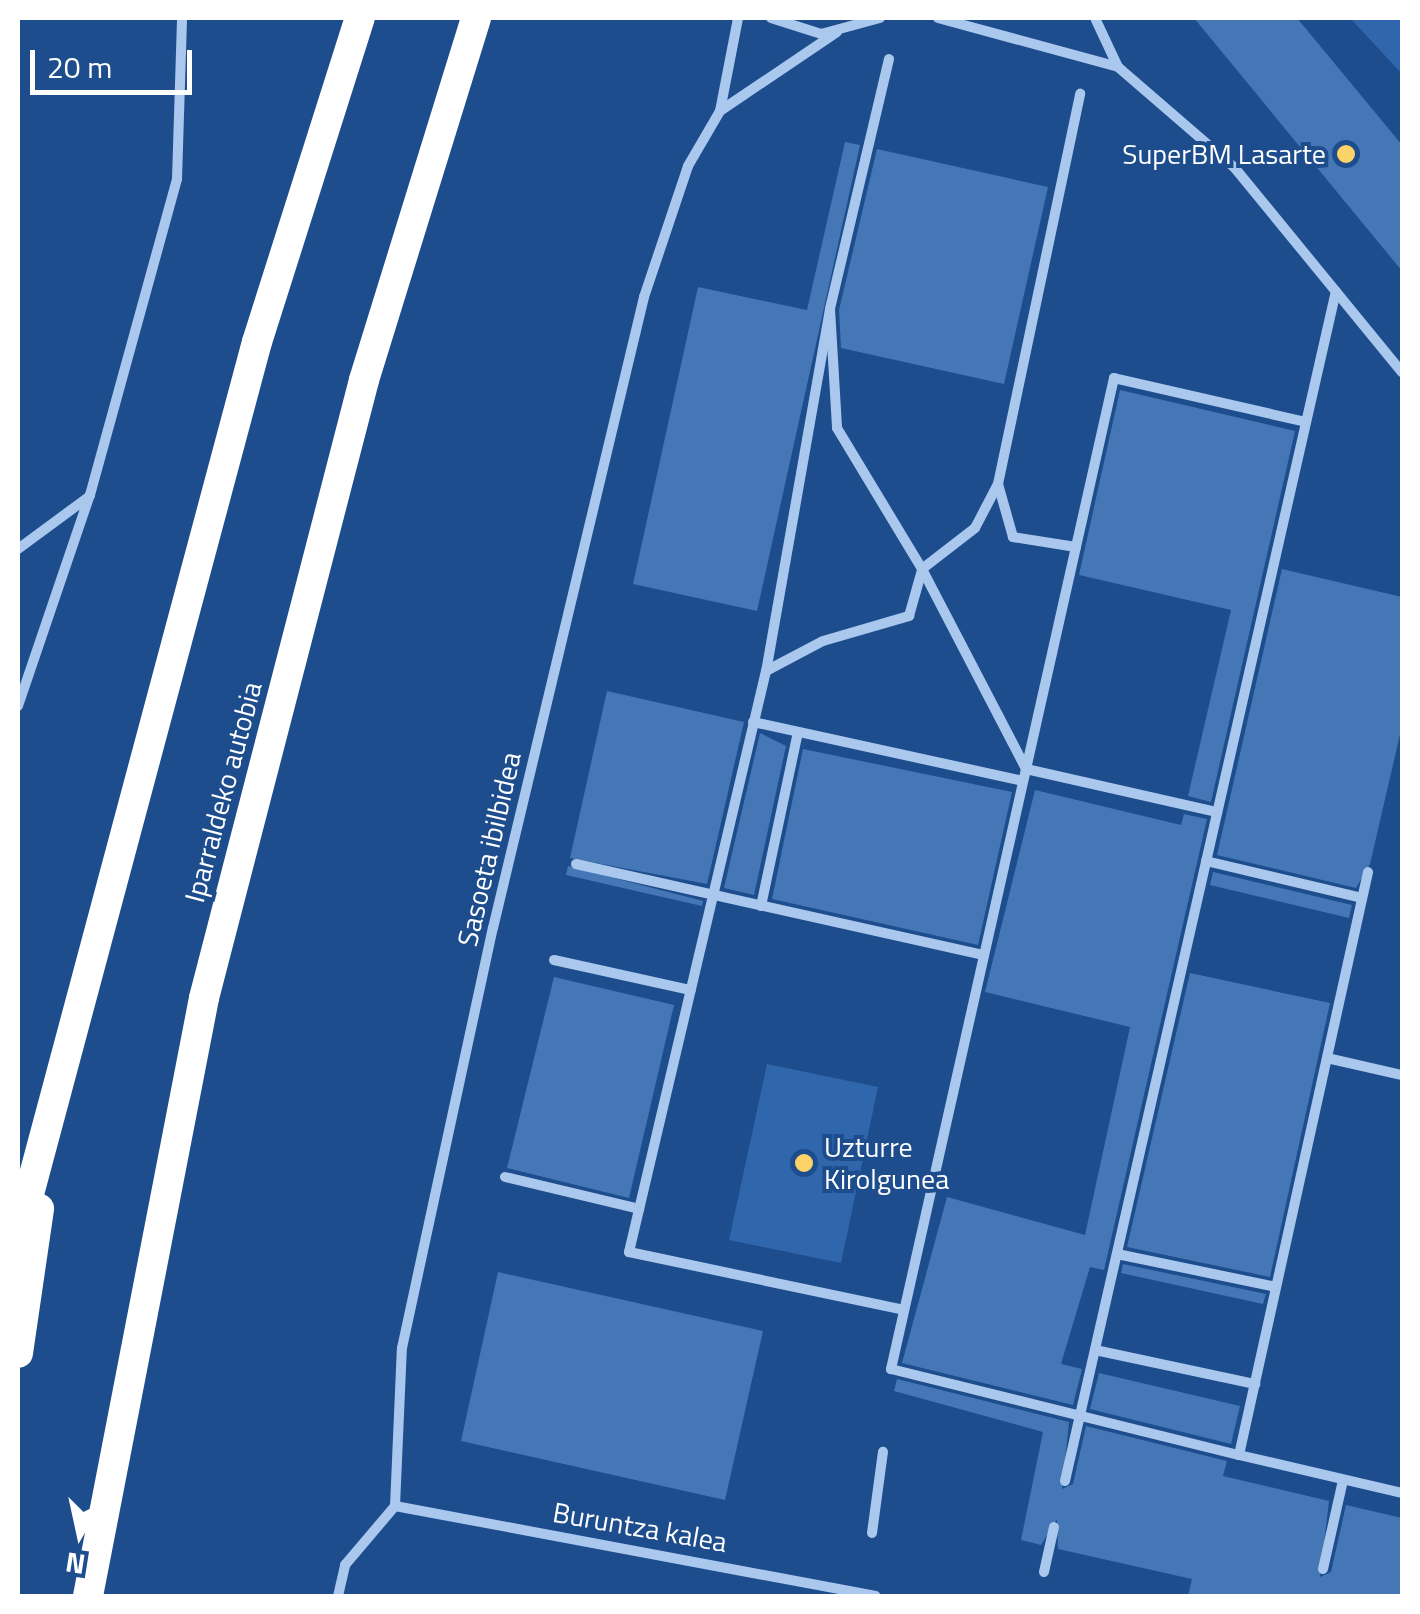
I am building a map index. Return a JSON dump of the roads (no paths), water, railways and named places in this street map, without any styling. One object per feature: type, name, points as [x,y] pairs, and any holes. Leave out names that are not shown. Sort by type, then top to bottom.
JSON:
[{"type":"highway","points":[[18,1236],[53,1117],[257,342],[360,18]]},
{"type":"highway","name":"Iparraldeko autobia","points":[[88,1596],[204,998],[364,380],[476,18]]},
{"type":"highway","points":[[18,1353],[53,1117]]},
{"type":"street","points":[[18,706],[90,495],[177,180],[182,18]]},
{"type":"street","name":"Sasoeta ibilbidea","points":[[395,1506],[402,1348],[497,910],[644,297],[688,166],[720,111],[738,18]]},
{"type":"street","points":[[771,18],[837,32],[880,18]]},
{"type":"street","points":[[938,18],[1118,67]]},
{"type":"street","points":[[1096,18],[1118,67],[1234,167],[1402,372]]},
{"type":"street","name":"Sasoeta ibilbidea","points":[[720,111],[837,32]]},
{"type":"street","points":[[889,59],[830,309],[766,671],[629,1252],[904,1310]]},
{"type":"street","points":[[766,671],[823,641],[909,616],[922,569],[975,528],[998,484],[1080,94]]},
{"type":"street","points":[[1065,1481],[1336,291]]},
{"type":"street","points":[[830,309],[837,428],[922,569],[1026,769],[1217,812]]},
{"type":"street","points":[[1306,422],[1114,378],[890,1369],[1402,1494]]},
{"type":"street","points":[[998,484],[1013,538],[1076,548]]},
{"type":"street","points":[[18,549],[90,495]]},
{"type":"street","points":[[754,722],[1023,781]]},
{"type":"street","points":[[761,906],[798,732]]},
{"type":"street","points":[[1206,861],[1362,898]]},
{"type":"street","points":[[576,864],[984,955]]},
{"type":"street","points":[[1239,1455],[1368,872]]},
{"type":"street","points":[[554,960],[691,990]]},
{"type":"street","points":[[1327,1058],[1402,1075]]},
{"type":"street","points":[[504,1177],[639,1209]]},
{"type":"street","points":[[1117,1254],[1276,1287]]},
{"type":"street","points":[[1094,1350],[1255,1384]]},
{"type":"street","points":[[872,1533],[883,1452]]},
{"type":"street","points":[[1323,1569],[1343,1480]]},
{"type":"street","points":[[338,1596],[345,1565],[395,1506]]},
{"type":"street","name":"Buruntza kalea","points":[[395,1506],[876,1596]]},
{"type":"street","points":[[1044,1572],[1054,1527]]},
{"type":"place","name":"SuperBM Lasarte","points":[[1346,154]]},
{"type":"place","name":"Uzturre Kirolgunea","points":[[804,1163]]}]
